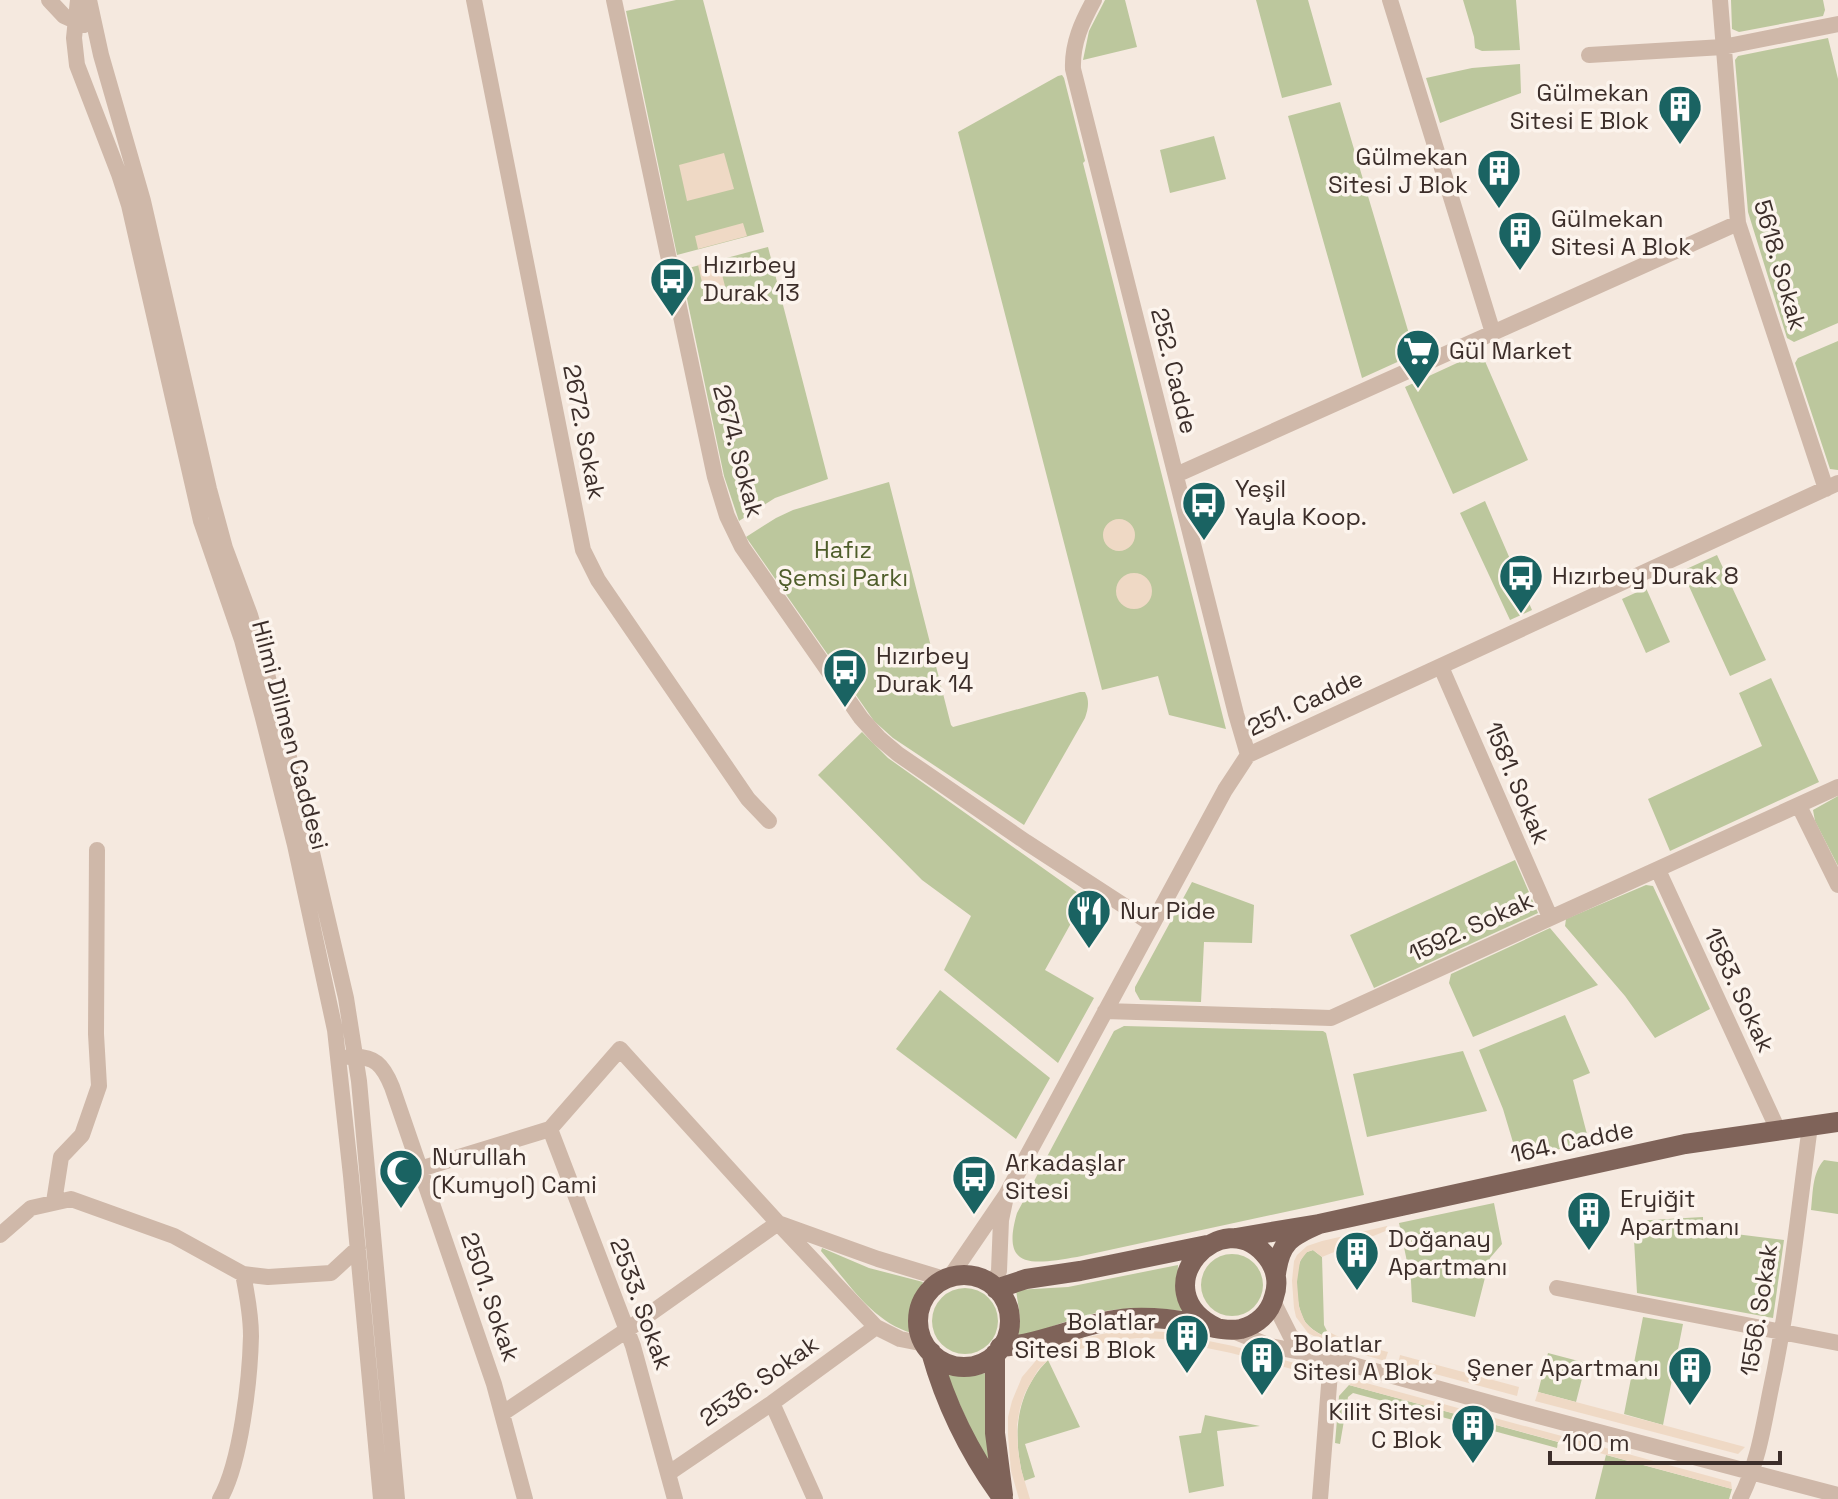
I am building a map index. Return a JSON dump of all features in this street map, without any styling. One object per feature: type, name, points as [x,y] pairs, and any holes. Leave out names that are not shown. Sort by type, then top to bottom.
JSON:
[{"type":"main road","name":"164. Cadde","points":[[1235,1238],[1319,1224],[1673,1146],[1838,1122]]},
{"type":"main road","name":"164. Cadde","points":[[1276,1274],[1279,1256],[1286,1243],[1300,1232],[1319,1224]]},
{"type":"main road","points":[[994,1287],[1235,1238],[1250,1242],[1262,1250],[1271,1261],[1277,1288],[1267,1313],[1244,1328],[1224,1329],[1170,1320],[1130,1318],[1088,1325],[998,1351]]},
{"type":"main road","points":[[1207,1245],[1195,1255],[1188,1269],[1185,1283],[1187,1298],[1194,1312],[1205,1322],[1224,1329]]},
{"type":"main road","points":[[957,1275],[984,1279],[994,1287],[1008,1308],[1009,1320],[1008,1333],[998,1351],[973,1366],[949,1364],[937,1359],[921,1337],[918,1324],[924,1297],[933,1287],[957,1275]]},
{"type":"main road","points":[[928,1348],[954,1419],[1003,1499]]},
{"type":"main road","points":[[998,1351],[995,1433],[1003,1499]]},
{"type":"street","points":[[49,0],[64,16],[94,26]]},
{"type":"street","name":"Hilmi Dilmen Caddesi","points":[[78,0],[74,49],[77,65],[127,171]]},
{"type":"street","name":"Hilmi Dilmen Caddesi","points":[[89,0],[127,171],[135,232],[201,521],[242,640],[281,787],[329,999],[348,1057],[397,1499]]},
{"type":"street","name":"2672. Sokak","points":[[474,0],[583,550],[598,580],[739,786],[769,821]]},
{"type":"street","name":"2674. Sokak","points":[[614,0],[715,477],[735,535],[861,718],[879,738],[1026,842],[1152,924]]},
{"type":"street","name":"252. Cadde","points":[[1094,0],[1077,38],[1073,69],[1248,755]]},
{"type":"street","points":[[1390,0],[1493,333]]},
{"type":"street","name":"5618. Sokak","points":[[1720,0],[1738,223],[1832,486]]},
{"type":"street","points":[[1589,55],[1723,47],[1838,24]]},
{"type":"street","points":[[1176,475],[1738,223]]},
{"type":"street","name":"251. Cadde","points":[[947,1278],[1006,1195],[1225,790],[1248,755],[1832,486]]},
{"type":"street","name":"1581. Sokak","points":[[1441,667],[1550,917]]},
{"type":"street","name":"1592. Sokak","points":[[1105,1011],[1331,1018],[1838,787]]},
{"type":"street","points":[[1799,806],[1838,885]]},
{"type":"street","points":[[54,1202],[61,1157],[82,1135],[99,1086],[96,1034],[97,850]]},
{"type":"street","name":"1583. Sokak","points":[[1658,870],[1778,1130]]},
{"type":"street","points":[[420,1169],[550,1129],[620,1049],[876,1327],[928,1348]]},
{"type":"street","name":"Hilmi Dilmen Caddesi","points":[[348,1057],[358,1248],[381,1499]]},
{"type":"street","name":"2501. Sokak","points":[[348,1057],[373,1060],[379,1064],[392,1087],[503,1413],[525,1499]]},
{"type":"street","name":"1556. Sokak","points":[[1740,1499],[1752,1473],[1783,1332],[1810,1126]]},
{"type":"street","name":"2533. Sokak","points":[[550,1129],[627,1330],[675,1499]]},
{"type":"street","name":"251. Cadde","points":[[994,1287],[999,1271],[1001,1220],[1006,1195]]},
{"type":"street","points":[[0,1235],[31,1208],[71,1199],[174,1236],[243,1274],[268,1277],[331,1273],[358,1248]]},
{"type":"street","points":[[778,1223],[878,1259],[947,1278]]},
{"type":"street","points":[[503,1413],[778,1223]]},
{"type":"street","points":[[220,1499],[228,1485],[243,1416],[251,1335],[243,1274]]},
{"type":"street","points":[[1557,1288],[1838,1343]]},
{"type":"street","points":[[1273,1301],[1290,1335],[1302,1347],[1324,1358]]},
{"type":"street","name":"2536. Sokak","points":[[669,1473],[876,1327]]},
{"type":"street","points":[[1224,1329],[1270,1346],[1838,1495]]},
{"type":"street","points":[[1320,1499],[1324,1358]]},
{"type":"street","points":[[772,1403],[815,1499]]},
{"type":"green space","points":[[676,0],[703,0],[764,232],[677,255],[626,11]]},
{"type":"green space","points":[[1105,0],[1125,0],[1137,47],[1083,60],[1089,31]]},
{"type":"green space","points":[[1256,0],[1308,0],[1332,85],[1282,98]]},
{"type":"green space","points":[[1463,0],[1516,0],[1520,50],[1482,51],[1475,48]]},
{"type":"green space","points":[[1731,0],[1823,0],[1825,10],[1823,16],[1739,32],[1732,29]]},
{"type":"green space","points":[[1828,38],[1838,79],[1838,323],[1794,342],[1787,338],[1748,212],[1735,60],[1738,56]]},
{"type":"green space","points":[[1520,64],[1521,93],[1440,123],[1426,78],[1472,68]]},
{"type":"green space","points":[[1062,75],[1226,729],[1169,715],[1158,676],[1102,690],[958,132]]},
{"type":"green space","points":[[1340,102],[1415,354],[1362,378],[1288,116]]},
{"type":"green space","points":[[1214,136],[1226,179],[1170,193],[1160,150]]},
{"type":"green space","points":[[768,247],[828,479],[775,498],[739,521],[724,476],[681,270]]},
{"type":"green space","points":[[1838,341],[1838,470],[1830,469],[1795,363],[1798,358]]},
{"type":"green space","points":[[1481,352],[1528,460],[1453,494],[1405,387]]},
{"type":"green space","name":"Hafız Şemsi Parkı","points":[[889,482],[951,725],[953,727],[1080,692],[1087,695],[1085,718],[1024,825],[893,738],[874,721],[746,537],[793,510]]},
{"type":"green space","points":[[1485,501],[1532,610],[1510,620],[1460,513]]},
{"type":"green space","points":[[1717,555],[1766,660],[1730,676],[1682,571]]},
{"type":"green space","points":[[1646,588],[1670,642],[1646,653],[1622,599]]},
{"type":"green space","points":[[1771,678],[1819,782],[1670,851],[1648,799],[1762,746],[1739,693]]},
{"type":"green space","points":[[862,732],[888,758],[1085,898],[1045,970],[1094,998],[1058,1063],[944,970],[971,916],[922,880],[818,775]]},
{"type":"green space","points":[[1838,796],[1838,866],[1815,821],[1813,810]]},
{"type":"green space","points":[[1515,860],[1538,913],[1374,988],[1350,935]]},
{"type":"green space","points":[[1192,882],[1254,905],[1252,943],[1204,942],[1201,1002],[1140,1000],[1135,987]]},
{"type":"green space","points":[[1646,885],[1653,886],[1710,1009],[1655,1038],[1625,996],[1565,926],[1566,919]]},
{"type":"green space","points":[[1550,928],[1598,985],[1473,1037],[1449,983],[1451,974]]},
{"type":"green space","points":[[940,990],[1050,1078],[1016,1139],[896,1049]]},
{"type":"green space","points":[[1565,1015],[1590,1073],[1573,1080],[1589,1142],[1518,1159],[1503,1109],[1479,1050]]},
{"type":"green space","points":[[1124,1026],[1326,1033],[1364,1195],[1077,1257],[1047,1261],[1024,1259],[1017,1254],[1013,1245],[1017,1213],[1114,1031]]},
{"type":"green space","points":[[1463,1051],[1487,1111],[1367,1137],[1353,1074]]},
{"type":"green space","points":[[1824,1160],[1838,1162],[1838,1214],[1811,1210],[1815,1177]]},
{"type":"green space","points":[[1494,1203],[1502,1244],[1490,1258],[1475,1317],[1412,1302],[1411,1281],[1399,1223]]},
{"type":"green space","points":[[1703,1217],[1703,1230],[1784,1240],[1773,1318],[1637,1293],[1633,1221]]},
{"type":"green space","points":[[822,1248],[869,1268],[923,1282],[913,1308],[912,1333],[898,1328],[872,1310],[821,1251]]},
{"type":"green space","points":[[1313,1250],[1322,1257],[1324,1325],[1327,1331],[1322,1335],[1306,1323],[1297,1291],[1299,1264],[1305,1253]]},
{"type":"green space","points":[[1232,1254],[1244,1256],[1254,1263],[1261,1273],[1261,1297],[1254,1307],[1244,1314],[1232,1316],[1220,1314],[1210,1307],[1203,1297],[1201,1285],[1203,1273],[1210,1263],[1220,1256]]},
{"type":"green space","points":[[1178,1265],[1177,1289],[1184,1311],[1146,1308],[1109,1310],[1018,1338],[1020,1317],[1016,1290],[1068,1287]]},
{"type":"green space","points":[[965,1288],[978,1291],[988,1298],[995,1308],[998,1321],[995,1334],[988,1344],[978,1351],[965,1354],[952,1351],[942,1344],[935,1334],[932,1321],[935,1308],[942,1298],[952,1291]]},
{"type":"green space","points":[[1643,1317],[1683,1324],[1663,1425],[1624,1414]]},
{"type":"green space","points":[[1548,1353],[1586,1363],[1576,1402],[1538,1392]]},
{"type":"green space","points":[[1048,1360],[1080,1427],[1025,1444],[1035,1477],[1024,1481],[1018,1448],[1019,1416],[1029,1387]]},
{"type":"green space","points":[[944,1370],[966,1375],[988,1373],[992,1475]]},
{"type":"green space","points":[[1349,1385],[1558,1442],[1557,1448],[1353,1393],[1348,1397],[1340,1444],[1335,1443],[1339,1396]]},
{"type":"green space","points":[[1205,1415],[1260,1426],[1217,1431],[1224,1486],[1189,1493],[1179,1436],[1201,1433]]},
{"type":"green space","points":[[1606,1455],[1732,1489],[1729,1499],[1595,1499]]},
{"type":"shaded area","points":[[724,153],[734,189],[687,201],[679,165]]},
{"type":"shaded area","points":[[743,223],[747,236],[698,249],[695,236]]},
{"type":"shaded area","points":[[718,259],[726,290],[705,295],[698,265]]},
{"type":"shaded area","points":[[1119,519],[1130,524],[1135,535],[1130,546],[1119,551],[1108,546],[1103,535],[1108,524]]},
{"type":"shaded area","points":[[1134,573],[1147,578],[1152,591],[1147,604],[1134,609],[1121,604],[1116,591],[1121,578]]},
{"type":"shaded area","points":[[1387,1226],[1388,1230],[1322,1257],[1313,1250],[1307,1252],[1300,1261],[1297,1282],[1299,1307],[1305,1322],[1312,1329],[1321,1335],[1327,1331],[1349,1342],[1388,1352],[1385,1361],[1333,1346],[1308,1333],[1296,1317],[1292,1281],[1294,1261],[1307,1246]]},
{"type":"shaded area","points":[[1136,1330],[1165,1332],[1233,1346],[1313,1368],[1318,1376],[1163,1339],[1110,1341],[1058,1355],[1038,1370],[1020,1408],[1018,1450],[1030,1499],[1019,1499],[1011,1471],[1008,1417],[1022,1377],[1039,1357],[1052,1348],[1069,1341]]},
{"type":"shaded area","points":[[1400,1355],[1519,1387],[1517,1396],[1398,1364]]},
{"type":"shaded area","points":[[1355,1380],[1731,1482],[1732,1489],[1349,1385]]},
{"type":"shaded area","points":[[1538,1392],[1745,1447],[1738,1454],[1535,1401]]},
{"type":"place","name":"Gülmekan Sitesi E Blok","points":[[1680,146]]},
{"type":"place","name":"Gülmekan Sitesi J Blok","points":[[1499,210]]},
{"type":"place","name":"Gülmekan Sitesi A Blok","points":[[1520,272]]},
{"type":"place","name":"Hızırbey Durak 13","points":[[672,318]]},
{"type":"place","name":"Gül Market","points":[[1418,390]]},
{"type":"place","name":"Yeşil Yayla Koop.","points":[[1204,542]]},
{"type":"place","name":"Hızırbey Durak 8","points":[[1521,615]]},
{"type":"place","name":"Hızırbey Durak 14","points":[[845,709]]},
{"type":"place","name":"Nur Pide","points":[[1089,950]]},
{"type":"place","name":"Nurullah (Kumyol) Cami","points":[[401,1210]]},
{"type":"place","name":"Arkadaşlar Sitesi","points":[[974,1216]]},
{"type":"place","name":"Eryiğit Apartmanı","points":[[1589,1252]]},
{"type":"place","name":"Doğanay Apartmanı","points":[[1357,1292]]},
{"type":"place","name":"Bolatlar Sitesi B Blok","points":[[1187,1375]]},
{"type":"place","name":"Bolatlar Sitesi A Blok","points":[[1262,1397]]},
{"type":"place","name":"Şener Apartmanı","points":[[1690,1407]]},
{"type":"place","name":"Kilit Sitesi C Blok","points":[[1473,1465]]}]
